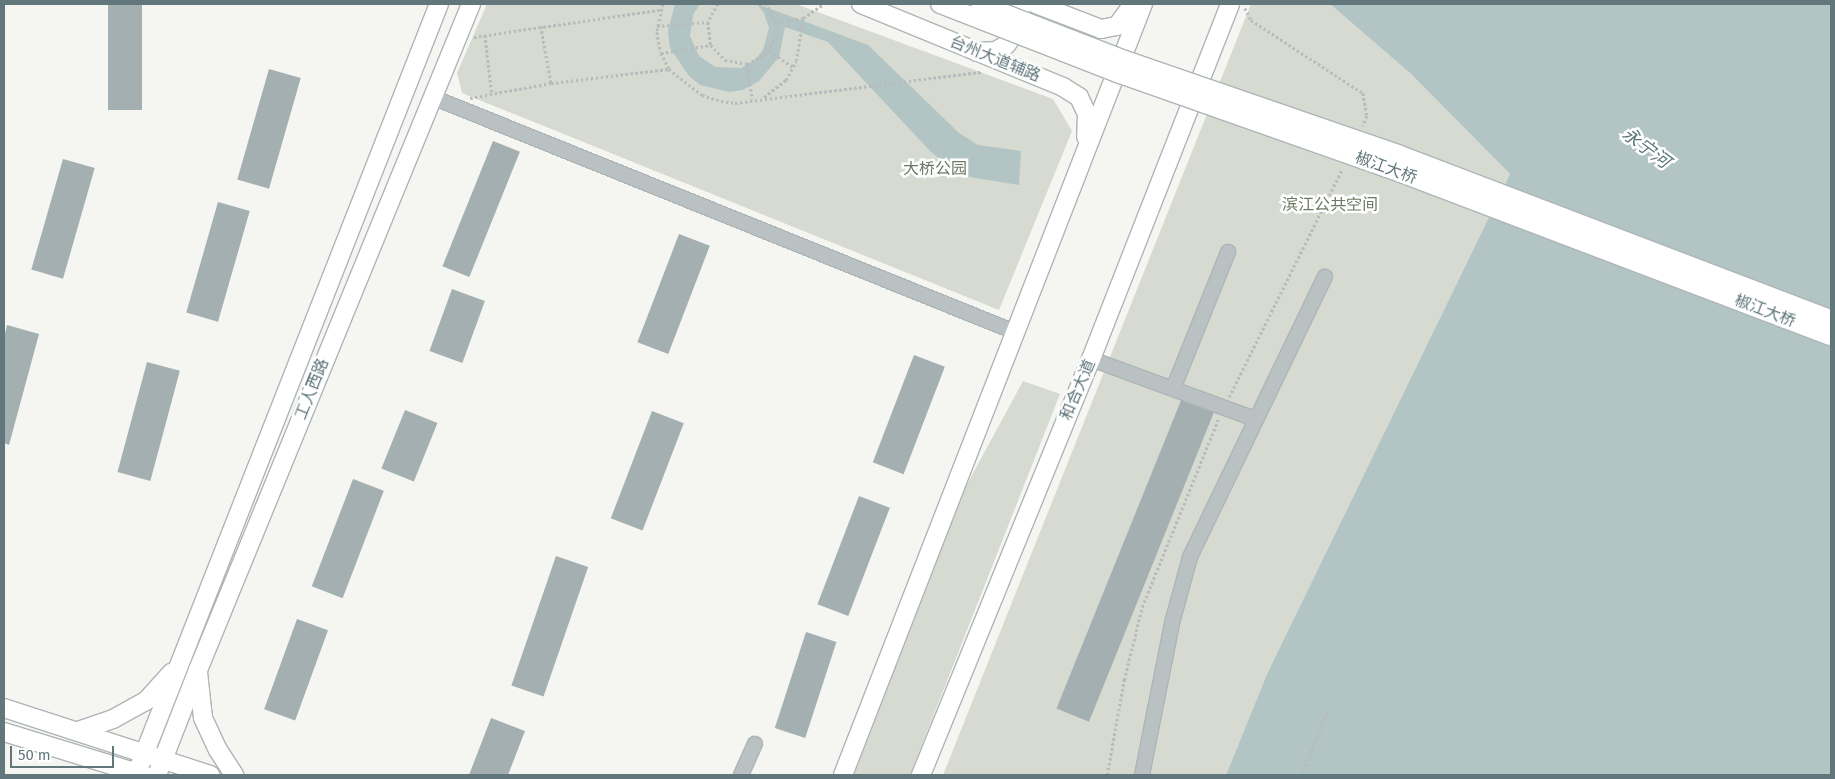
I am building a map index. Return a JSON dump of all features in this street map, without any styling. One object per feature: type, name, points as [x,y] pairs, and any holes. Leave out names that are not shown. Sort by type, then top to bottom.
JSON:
[{"type":"main road","name":"工人西路","points":[[139,774],[144,752],[439,4]]},
{"type":"main road","name":"工人西路","points":[[158,775],[198,670],[438,100],[455,40],[471,4]]},
{"type":"main road","name":"台州大道辅路","points":[[861,4],[1063,87],[1079,97],[1087,114],[1086,149]]},
{"type":"main road","name":"椒江大桥","points":[[940,4],[1120,74],[1393,170],[1831,336]]},
{"type":"main road","name":"椒江大桥","points":[[980,4],[1125,60],[1398,154],[1831,319]]},
{"type":"main road","points":[[977,52],[996,51],[1006,45],[1018,29],[1021,14],[1018,4]]},
{"type":"main road","points":[[1036,4],[1101,29],[1117,26],[1132,4]]},
{"type":"main road","points":[[843,775],[1143,4]]},
{"type":"main road","name":"和合大道","points":[[921,775],[1091,359],[1230,4]]},
{"type":"main road","points":[[78,731],[113,719],[146,701],[179,663]]},
{"type":"main road","points":[[198,670],[203,718],[218,750],[234,775]]},
{"type":"main road","points":[[4,708],[164,758],[210,775]]},
{"type":"main road","points":[[4,732],[139,774]]},
{"type":"street","points":[[438,100],[1014,332]]},
{"type":"street","points":[[1173,389],[1228,252]]},
{"type":"street","points":[[1142,775],[1172,623],[1190,557],[1325,277]]},
{"type":"street","points":[[1091,359],[1255,419]]},
{"type":"street","points":[[741,775],[755,744]]},
{"type":"path","points":[[663,4],[660,10],[658,26],[661,53],[669,69],[702,95],[735,103],[762,98],[989,71]]},
{"type":"path","points":[[718,4],[707,22],[710,46],[725,60],[747,65],[771,51],[775,38],[776,23],[766,4]]},
{"type":"path","points":[[776,23],[803,18],[824,4]]},
{"type":"path","points":[[1245,4],[1251,20],[1363,93],[1367,116],[1360,132]]},
{"type":"path","points":[[455,40],[660,10]]},
{"type":"path","points":[[762,98],[775,91],[791,66],[801,46],[803,18]]},
{"type":"path","points":[[658,26],[707,22]]},
{"type":"path","points":[[541,26],[551,83]]},
{"type":"path","points":[[484,35],[492,94]]},
{"type":"path","points":[[661,53],[710,46]]},
{"type":"path","points":[[771,51],[791,66]]},
{"type":"path","points":[[747,65],[753,100]]},
{"type":"path","points":[[438,100],[492,94],[551,83],[669,69]]},
{"type":"path","points":[[1108,775],[1124,680],[1142,608],[1224,408],[1345,163]]},
{"type":"path","points":[[1301,775],[1328,711]]},
{"type":"green space","name":"大桥公园","points":[[487,4],[796,4],[1053,99],[1072,131],[999,310],[462,93],[457,73]]},
{"type":"green space","name":"滨江公共空间","points":[[1251,4],[1330,4],[1411,74],[1510,174],[1267,674],[1226,775],[943,775]]},
{"type":"green space","points":[[1023,381],[1060,394],[910,775],[854,775],[964,490]]},
{"type":"water","points":[[675,4],[700,4],[693,15],[690,36],[699,56],[715,67],[741,68],[754,61],[763,50],[769,28],[764,13],[757,4],[868,45],[959,133],[978,145],[1021,151],[1019,185],[962,176],[931,152],[828,42],[785,27],[779,57],[759,81],[743,90],[729,92],[700,85],[689,76],[670,48],[668,31]]},
{"type":"water","name":"永宁河","points":[[1330,4],[1831,4],[1831,775],[1226,775],[1267,674],[1510,174],[1411,74]]},
{"type":"building","points":[[108,4],[142,4],[142,110],[108,110]]},
{"type":"building","points":[[269,69],[301,78],[269,189],[237,180]]},
{"type":"building","points":[[493,141],[520,152],[469,277],[442,266]]},
{"type":"building","points":[[63,159],[95,168],[63,279],[31,270]]},
{"type":"building","points":[[218,202],[250,211],[218,322],[186,313]]},
{"type":"building","points":[[679,234],[710,246],[668,354],[637,342]]},
{"type":"building","points":[[452,289],[485,301],[462,363],[429,351]]},
{"type":"building","points":[[7,325],[39,334],[9,445],[4,443],[4,338]]},
{"type":"building","points":[[914,355],[945,367],[904,474],[873,462]]},
{"type":"building","points":[[147,362],[180,371],[150,481],[117,472]]},
{"type":"building","points":[[1182,398],[1214,411],[1089,722],[1057,709]]},
{"type":"building","points":[[405,410],[437,423],[414,482],[381,468]]},
{"type":"building","points":[[652,411],[684,423],[643,531],[611,518]]},
{"type":"building","points":[[353,479],[384,491],[343,598],[312,586]]},
{"type":"building","points":[[859,496],[890,508],[848,616],[817,604]]},
{"type":"building","points":[[556,556],[588,567],[544,697],[511,686]]},
{"type":"building","points":[[297,619],[328,630],[295,720],[264,709]]},
{"type":"building","points":[[806,632],[836,642],[805,738],[775,728]]},
{"type":"building","points":[[491,718],[525,731],[508,775],[469,775]]}]
